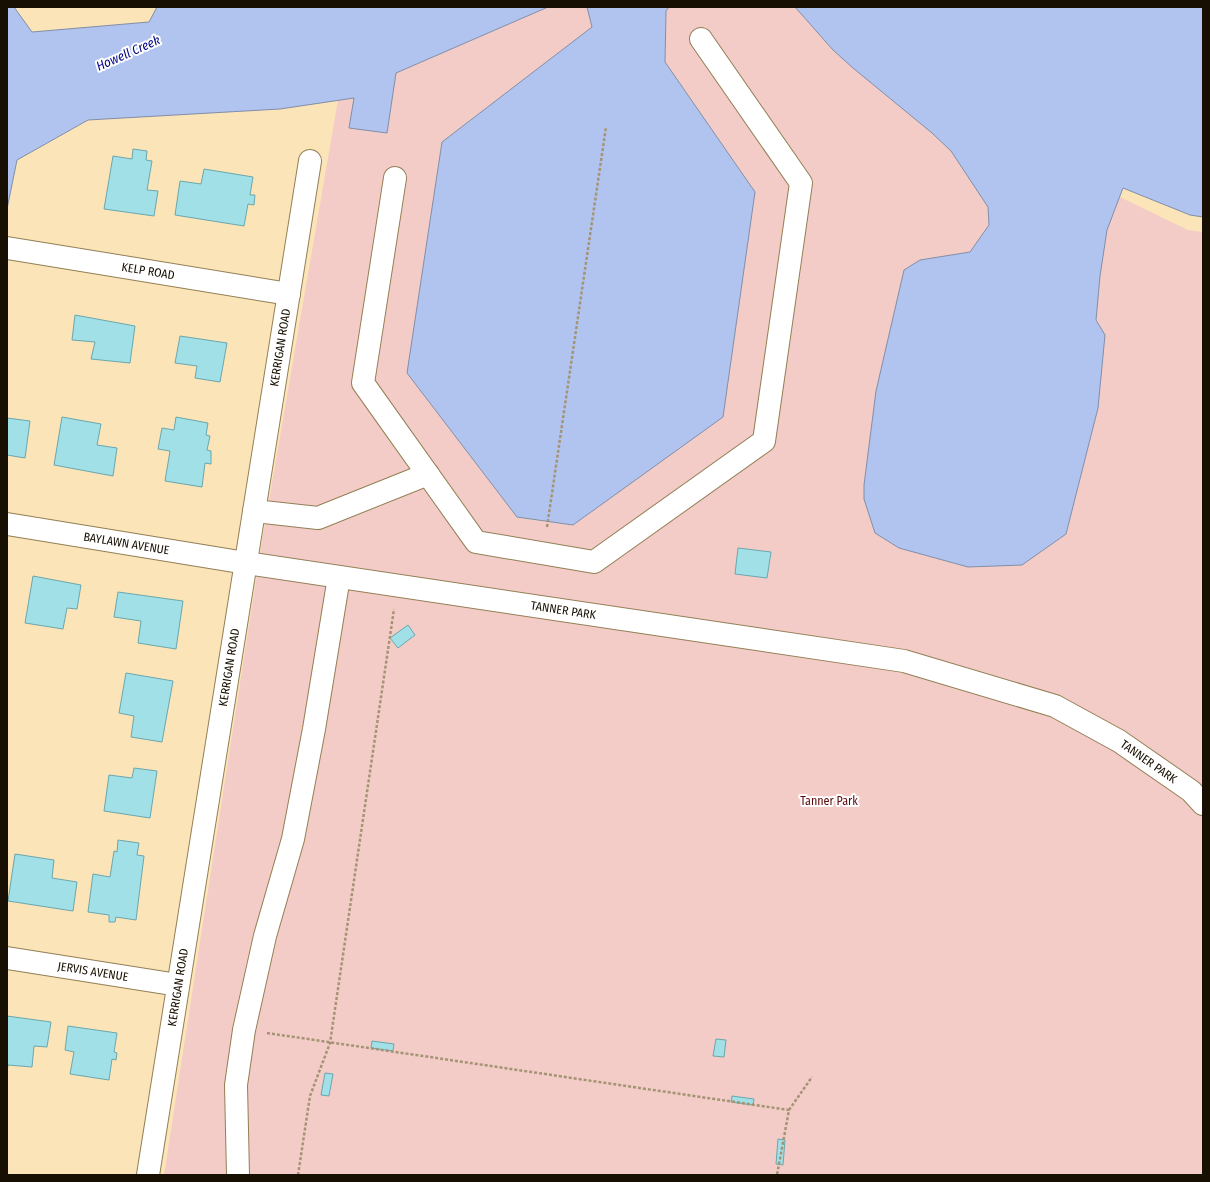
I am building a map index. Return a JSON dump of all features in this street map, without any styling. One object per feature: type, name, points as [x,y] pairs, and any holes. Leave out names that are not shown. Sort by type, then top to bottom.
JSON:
[{"type":"street","points":[[395,178],[363,383],[476,542],[594,562],[764,441],[801,183],[701,39]]},
{"type":"street","name":"KERRIGAN ROAD","points":[[148,1175],[310,161]]},
{"type":"street","name":"KELP ROAD","points":[[7,248],[289,294]]},
{"type":"street","points":[[254,511],[318,518],[428,474]]},
{"type":"street","name":"BAYLAWN AVENUE","points":[[7,524],[246,563]]},
{"type":"street","name":"TANNER PARK","points":[[246,563],[904,661],[1055,706],[1119,741],[1190,790],[1203,804]]},
{"type":"street","points":[[238,1175],[236,1085],[244,1030],[265,936],[293,839],[314,729],[339,577]]},
{"type":"street","name":"JERVIS AVENUE","points":[[7,958],[178,985]]},
{"type":"path","points":[[547,527],[606,127]]},
{"type":"path","points":[[298,1175],[310,1096],[330,1043],[397,586]]},
{"type":"path","points":[[244,1030],[789,1110]]},
{"type":"path","points":[[777,1175],[789,1110],[812,1077]]},
{"type":"green space","name":"Tanner Park","points":[[548,7],[587,7],[593,27],[442,142],[407,373],[517,517],[547,522],[755,192],[665,62],[666,11],[669,7],[795,7],[833,50],[853,68],[1188,230],[1203,232],[1203,1175],[164,1175],[262,541],[338,100],[355,98],[396,73]]},
{"type":"water","name":"Howell Creek","points":[[7,7],[14,7],[32,32],[149,22],[157,7],[548,7],[396,73],[387,133],[349,128],[354,98],[280,109],[88,120],[17,160],[7,209]]},
{"type":"water","points":[[587,7],[669,7],[666,11],[665,62],[755,192],[723,417],[573,525],[517,517],[407,373],[442,142],[592,27]]},
{"type":"water","points":[[795,7],[1203,7],[1203,217],[1190,215],[1123,188],[1107,230],[1100,276],[1096,320],[1105,335],[1098,408],[1066,534],[1022,565],[968,567],[899,548],[875,533],[864,499],[864,485],[876,391],[904,270],[920,260],[970,252],[989,225],[988,207],[951,151],[932,133],[833,50]]},
{"type":"building","points":[[133,149],[147,151],[146,160],[152,161],[147,190],[158,191],[154,216],[104,209],[113,156],[132,159]]},
{"type":"building","points":[[204,169],[253,177],[250,195],[255,195],[254,205],[248,204],[244,226],[175,215],[180,181],[201,184]]},
{"type":"building","points":[[75,315],[135,326],[130,363],[91,359],[95,342],[72,340]]},
{"type":"building","points":[[180,336],[227,343],[220,382],[195,378],[197,366],[175,363]]},
{"type":"building","points":[[62,417],[101,424],[97,445],[117,448],[113,476],[54,465]]},
{"type":"building","points":[[176,417],[208,423],[206,435],[210,436],[207,450],[211,451],[211,464],[205,463],[202,487],[165,481],[170,451],[158,449],[162,428],[174,430]]},
{"type":"building","points":[[7,418],[30,421],[25,458],[7,455]]},
{"type":"building","points":[[738,548],[771,552],[767,578],[735,574]]},
{"type":"building","points":[[33,576],[81,585],[77,609],[67,608],[63,629],[25,623]]},
{"type":"building","points":[[118,592],[183,601],[176,649],[138,643],[141,621],[114,617]]},
{"type":"building","points":[[408,625],[415,635],[398,648],[390,638]]},
{"type":"building","points":[[126,673],[173,681],[162,742],[131,737],[134,716],[119,713]]},
{"type":"building","points":[[134,768],[157,771],[150,818],[104,811],[109,775],[132,778]]},
{"type":"building","points":[[118,840],[139,843],[137,855],[144,856],[136,920],[116,917],[115,922],[109,922],[109,915],[88,912],[93,874],[110,877],[114,851],[117,852]]},
{"type":"building","points":[[15,854],[54,860],[52,878],[77,882],[73,911],[8,901]]},
{"type":"building","points":[[7,1016],[51,1022],[47,1047],[34,1046],[32,1067],[8,1065],[7,1072]]},
{"type":"building","points":[[68,1026],[117,1033],[114,1052],[117,1053],[116,1060],[112,1059],[109,1080],[70,1074],[74,1052],[65,1050]]},
{"type":"building","points":[[716,1039],[726,1040],[724,1057],[713,1056]]},
{"type":"building","points":[[372,1041],[394,1044],[393,1051],[371,1048]]},
{"type":"building","points":[[325,1073],[333,1074],[329,1096],[321,1095]]},
{"type":"building","points":[[732,1096],[754,1099],[753,1105],[731,1102]]},
{"type":"building","points":[[778,1139],[785,1140],[783,1165],[776,1164]]}]
